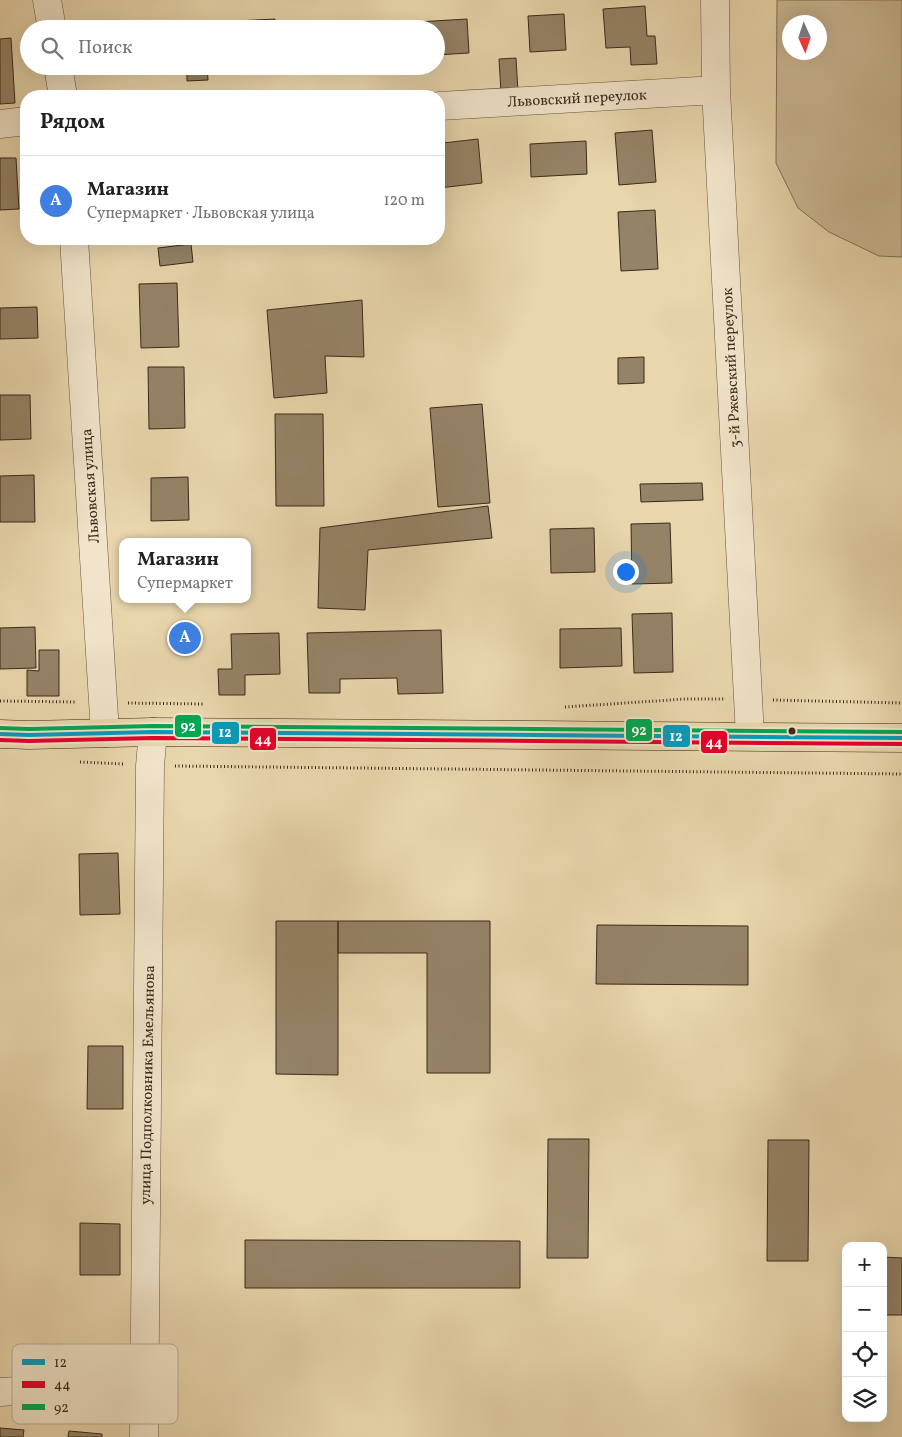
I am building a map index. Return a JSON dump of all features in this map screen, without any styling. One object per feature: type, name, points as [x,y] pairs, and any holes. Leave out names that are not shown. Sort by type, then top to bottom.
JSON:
[{"type":"main road","points":[[0,734],[153,732],[653,738],[750,736],[902,738]]},
{"type":"street","points":[[47,0],[50,20]]},
{"type":"street","name":"3-й Ржевский переулок","points":[[715,0],[716,90],[750,736]]},
{"type":"street","points":[[60,75],[62,90]]},
{"type":"street","name":"Львовский переулок","points":[[445,106],[716,90]]},
{"type":"street","points":[[0,124],[20,122]]},
{"type":"street","name":"Львовская улица","points":[[74,245],[105,733]]},
{"type":"street","name":"улица Подполковника Емельянова","points":[[145,1344],[150,766],[153,732]]},
{"type":"street","name":"улица Подполковника Емельянова","points":[[144,1424],[144,1437]]},
{"type":"path","points":[[556,708],[685,699],[902,703]]},
{"type":"path","points":[[0,701],[212,704]]},
{"type":"path","points":[[75,761],[150,766],[902,774]]},
{"type":"shaded area","points":[[777,0],[902,0],[902,257],[879,256],[829,232],[798,208],[776,163]]},
{"type":"building","points":[[645,6],[647,36],[655,36],[657,64],[631,65],[630,47],[606,48],[603,9]]},
{"type":"building","points":[[564,14],[566,50],[530,52],[528,16]]},
{"type":"building","points":[[467,19],[469,53],[445,54],[445,20]]},
{"type":"building","points":[[11,38],[15,103],[0,104],[0,39]]},
{"type":"building","points":[[516,58],[518,91],[501,92],[499,59]]},
{"type":"building","points":[[187,75],[208,75],[208,80],[187,81]]},
{"type":"building","points":[[652,130],[656,182],[619,185],[615,133]]},
{"type":"building","points":[[478,139],[482,183],[445,187],[445,143]]},
{"type":"building","points":[[586,141],[587,174],[531,177],[530,144]]},
{"type":"building","points":[[0,158],[16,158],[19,209],[0,210]]},
{"type":"building","points":[[655,210],[658,269],[621,271],[618,212]]},
{"type":"building","points":[[191,245],[193,262],[160,266],[158,248]]},
{"type":"building","points":[[177,283],[179,347],[141,348],[139,284]]},
{"type":"building","points":[[362,300],[364,357],[325,356],[327,393],[274,398],[267,310]]},
{"type":"building","points":[[37,307],[38,338],[0,339],[0,308]]},
{"type":"building","points":[[644,357],[644,383],[618,384],[618,358]]},
{"type":"building","points":[[148,367],[184,367],[185,428],[149,429]]},
{"type":"building","points":[[0,395],[30,395],[31,439],[0,440]]},
{"type":"building","points":[[482,404],[490,503],[438,507],[430,408]]},
{"type":"building","points":[[275,414],[323,414],[324,506],[276,506]]},
{"type":"building","points":[[34,475],[35,522],[0,522],[0,476]]},
{"type":"building","points":[[188,477],[189,520],[151,521],[151,478]]},
{"type":"building","points":[[702,483],[703,500],[641,502],[640,484]]},
{"type":"building","points":[[488,506],[492,538],[368,550],[365,610],[318,608],[320,528]]},
{"type":"building","points":[[670,523],[672,583],[632,584],[631,524]]},
{"type":"building","points":[[594,528],[595,572],[551,573],[550,529]]},
{"type":"building","points":[[672,613],[673,672],[634,673],[632,614]]},
{"type":"building","points":[[35,627],[36,668],[0,669],[0,628]]},
{"type":"building","points":[[621,628],[622,666],[560,668],[560,629]]},
{"type":"building","points":[[441,630],[443,693],[398,694],[397,678],[340,679],[340,693],[309,693],[307,633]]},
{"type":"building","points":[[279,633],[280,674],[245,675],[245,695],[219,695],[218,669],[232,669],[231,634]]},
{"type":"building","points":[[39,650],[59,650],[59,696],[27,696],[27,670],[39,671]]},
{"type":"building","points":[[118,853],[120,914],[80,915],[79,854]]},
{"type":"building","points":[[276,921],[338,921],[338,1075],[276,1074]]},
{"type":"building","points":[[338,921],[490,921],[490,1073],[427,1073],[427,953],[338,953]]},
{"type":"building","points":[[597,925],[748,926],[748,985],[596,984]]},
{"type":"building","points":[[88,1046],[123,1046],[123,1109],[87,1109]]},
{"type":"building","points":[[548,1139],[589,1139],[588,1258],[547,1258]]},
{"type":"building","points":[[768,1140],[809,1140],[808,1261],[767,1261]]},
{"type":"building","points":[[80,1223],[120,1224],[120,1275],[80,1275]]},
{"type":"building","points":[[245,1240],[520,1241],[520,1288],[245,1288]]},
{"type":"building","points":[[887,1257],[902,1258],[902,1315],[887,1315]]},
{"type":"building","points":[[0,1428],[24,1430],[23,1437],[0,1437]]},
{"type":"building","points":[[69,1431],[102,1434],[102,1437],[68,1437]]},
{"type":"transit line","name":"92","points":[[0,728],[153,726],[902,732]]},
{"type":"transit line","name":"12","points":[[0,734],[153,732],[902,738]]},
{"type":"transit line","name":"44","points":[[0,740],[153,738],[902,744]]},
{"type":"place","name":"Магазин","points":[[185,638]]}]
